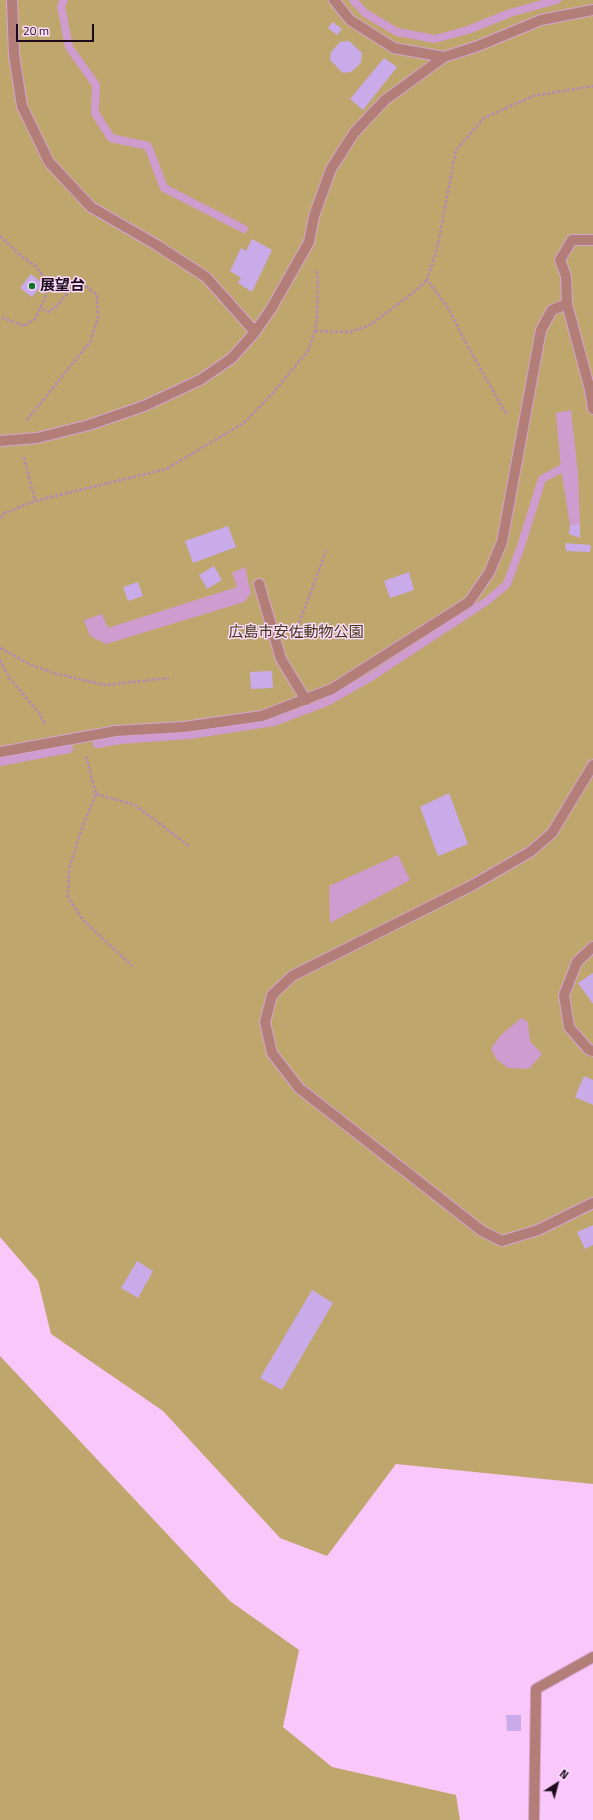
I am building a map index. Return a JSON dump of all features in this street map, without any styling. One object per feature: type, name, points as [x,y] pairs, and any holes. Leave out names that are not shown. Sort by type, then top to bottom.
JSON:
[{"type":"street","points":[[12,0],[14,55],[22,106],[49,162],[90,207],[155,244],[206,278],[255,332]]},
{"type":"street","points":[[334,0],[350,20],[394,48],[444,57]]},
{"type":"street","points":[[0,441],[44,436],[89,425],[144,406],[200,380],[232,358],[255,332],[292,275],[309,242],[314,216],[331,169],[354,133],[385,100],[444,57],[478,46],[541,20],[593,10]]},
{"type":"street","points":[[593,240],[572,240],[560,260],[566,276],[567,304],[590,390],[593,409]]},
{"type":"street","points":[[0,752],[116,731],[184,727],[262,716],[332,689],[469,602],[489,573],[502,542],[541,330],[552,310],[567,304]]},
{"type":"street","points":[[259,584],[281,659],[306,700]]},
{"type":"street","points":[[593,765],[552,833],[530,852],[471,886],[292,976],[272,995],[265,1022],[272,1053],[299,1088],[482,1231],[502,1241],[538,1230],[593,1203]]},
{"type":"street","points":[[593,947],[577,962],[564,995],[569,1027],[588,1049],[593,1051]]},
{"type":"street","points":[[534,1820],[536,1689],[593,1657]]},
{"type":"path","points":[[316,331],[350,332],[370,325],[414,292],[427,280],[437,249],[456,150],[484,118],[533,96],[593,86]]},
{"type":"path","points":[[0,236],[21,256],[37,267],[48,284],[45,298],[35,319],[24,326],[0,317]]},
{"type":"path","points":[[0,518],[5,513],[35,501],[166,469],[244,423],[271,395],[308,351],[316,331],[318,278],[309,242]]},
{"type":"path","points":[[427,280],[449,309],[464,340],[505,412]]},
{"type":"path","points":[[38,407],[90,342],[98,318],[97,295],[87,286],[73,286],[58,305],[49,312],[40,308]]},
{"type":"path","points":[[24,456],[35,501]]},
{"type":"path","points":[[297,632],[326,551]]},
{"type":"path","points":[[0,648],[31,665],[57,674],[105,686],[169,678]]},
{"type":"path","points":[[0,660],[10,679],[40,714],[55,742]]},
{"type":"path","points":[[81,738],[96,794],[82,828],[69,869],[68,897],[83,920],[132,966]]},
{"type":"path","points":[[96,794],[135,805],[189,846]]},
{"type":"green space","name":"広島市安佐動物公園","points":[[0,0],[593,0],[593,1484],[396,1464],[327,1556],[280,1538],[163,1411],[51,1334],[38,1281],[0,1237]]},
{"type":"green space","points":[[0,1356],[230,1601],[299,1650],[283,1727],[332,1767],[456,1795],[460,1820],[0,1820]]},
{"type":"shaded area","points":[[571,410],[578,474],[580,524],[570,525],[561,469],[556,413]]},
{"type":"shaded area","points":[[245,567],[251,593],[244,602],[106,644],[90,636],[84,620],[102,614],[108,628],[237,587],[232,573]]},
{"type":"shaded area","points":[[398,855],[410,880],[330,923],[329,886]]},
{"type":"shaded area","points":[[521,1018],[528,1022],[530,1041],[542,1054],[529,1069],[508,1068],[496,1059],[491,1048],[501,1035]]},
{"type":"building","points":[[333,22],[342,29],[337,35],[328,28]]},
{"type":"building","points":[[349,41],[362,53],[361,63],[351,72],[343,73],[330,60],[331,52],[340,42]]},
{"type":"building","points":[[384,58],[397,67],[363,110],[350,99]]},
{"type":"building","points":[[252,239],[272,250],[252,292],[238,283],[241,278],[230,271],[241,248],[246,251]]},
{"type":"building","name":"展望台","points":[[31,274],[43,284],[32,297],[20,288]]},
{"type":"building","points":[[580,524],[580,538],[569,534],[570,525]]},
{"type":"building","points":[[228,526],[236,547],[193,563],[185,541]]},
{"type":"building","points":[[565,543],[591,545],[590,552],[566,551]]},
{"type":"building","points":[[214,566],[222,580],[207,589],[199,575]]},
{"type":"building","points":[[409,572],[414,590],[390,598],[384,581]]},
{"type":"building","points":[[138,582],[143,596],[128,601],[123,587]]},
{"type":"building","points":[[272,671],[273,688],[251,689],[250,672]]},
{"type":"building","points":[[449,793],[468,844],[438,856],[420,807]]},
{"type":"building","points":[[593,973],[593,1004],[578,983]]},
{"type":"building","points":[[584,1076],[593,1080],[593,1105],[575,1097]]},
{"type":"building","points":[[593,1225],[593,1245],[585,1249],[577,1232]]},
{"type":"building","points":[[137,1261],[153,1271],[138,1298],[121,1288]]},
{"type":"building","points":[[312,1290],[333,1303],[282,1390],[260,1378]]},
{"type":"building","points":[[506,1715],[521,1715],[521,1731],[507,1731]]},
{"type":"waterway","points":[[64,0],[61,6],[69,47],[96,85],[95,113],[111,138],[148,146],[164,188],[244,229]]},
{"type":"waterway","points":[[353,0],[365,13],[397,32],[435,39],[468,30],[510,13],[557,0]]},
{"type":"waterway","points":[[97,744],[120,740],[190,735],[274,722],[327,702],[371,677],[487,601],[507,584],[521,546],[542,479],[561,469]]},
{"type":"waterway","points":[[0,762],[69,749]]},
{"type":"place","name":"展望台","points":[[32,286]]}]
